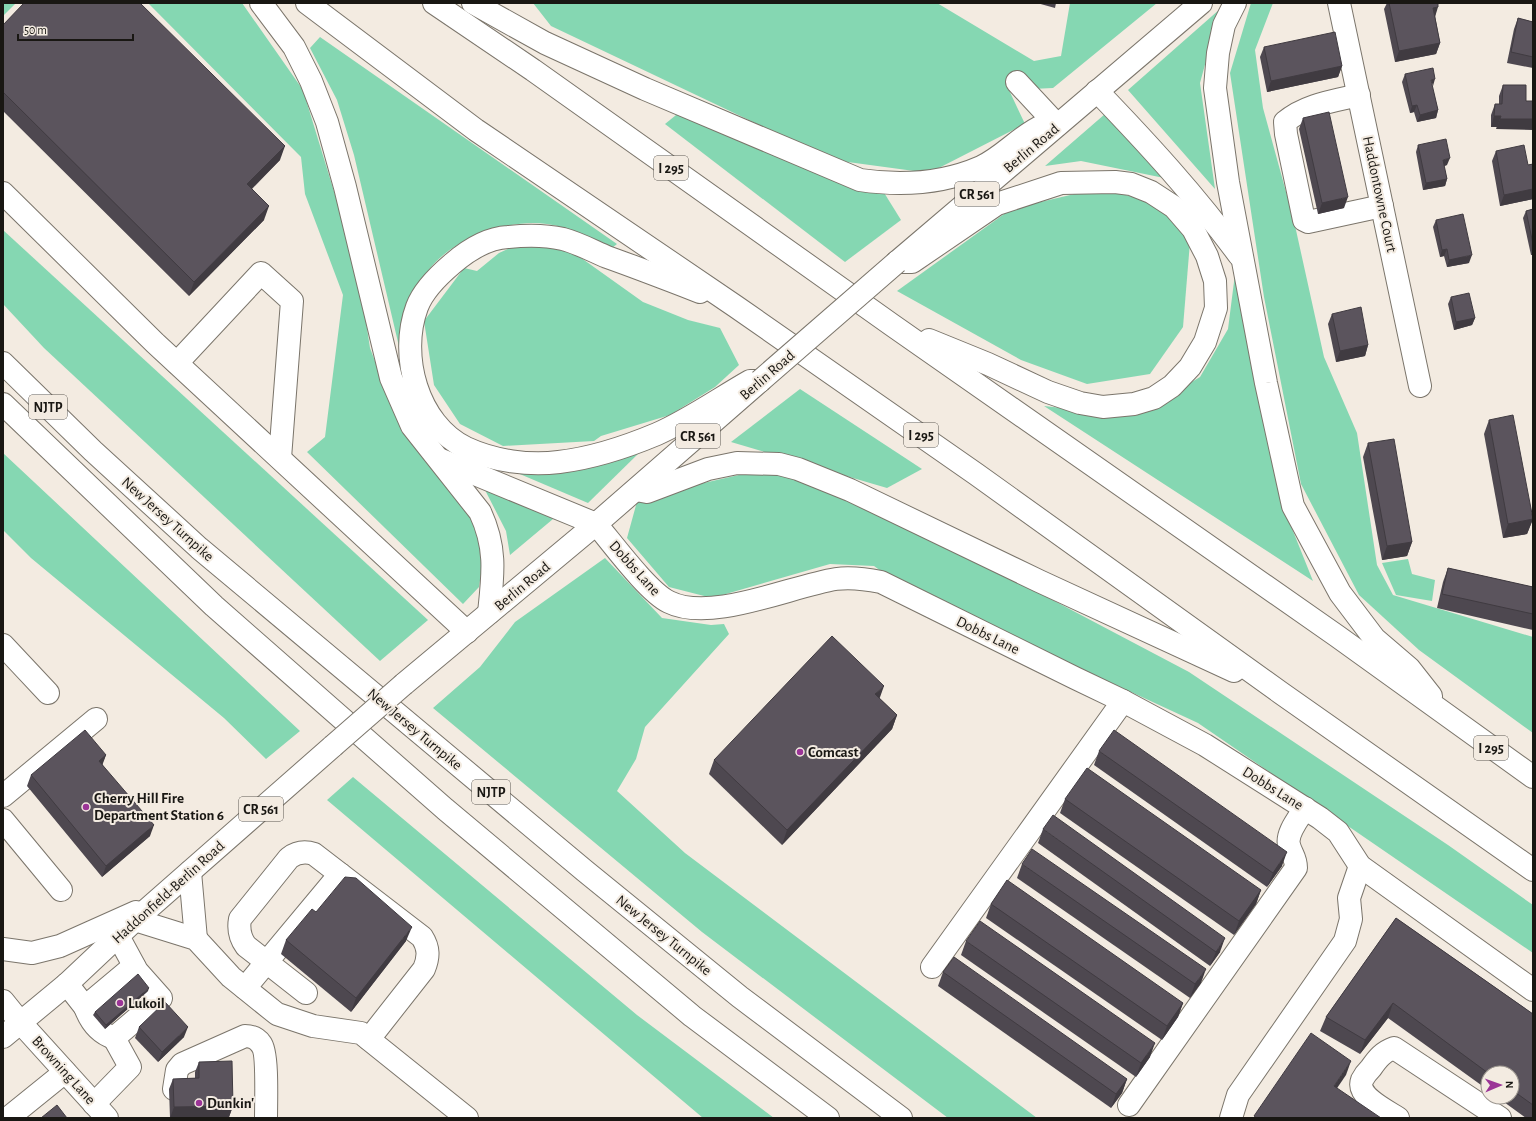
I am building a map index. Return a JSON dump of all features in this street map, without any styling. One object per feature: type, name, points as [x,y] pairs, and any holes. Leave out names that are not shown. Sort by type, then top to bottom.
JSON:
[{"type":"main road","points":[[261,3],[294,47],[327,122],[345,187],[391,378],[412,426],[480,512],[488,528],[492,542],[493,562],[489,614]]},
{"type":"main road","name":"I 295","points":[[306,3],[476,130],[735,306],[976,474],[1281,693],[1533,870]]},
{"type":"main road","name":"I 295","points":[[434,3],[533,70],[892,325],[1337,636],[1533,777]]},
{"type":"main road","points":[[473,3],[545,43],[645,89],[860,180],[888,184],[916,183],[949,178],[982,166],[1043,125],[1057,125]]},
{"type":"main road","name":"Berlin Road","points":[[333,746],[404,684],[636,490],[897,262],[1200,3]]},
{"type":"main road","points":[[1235,3],[1224,25],[1218,53],[1215,88],[1228,182],[1242,259],[1266,383],[1293,506],[1340,593],[1374,638],[1409,668],[1449,718]]},
{"type":"main road","name":"Haddontowne Court","points":[[1339,3],[1420,386]]},
{"type":"main road","points":[[1017,82],[1057,125]]},
{"type":"main road","points":[[1097,91],[1167,165],[1210,215],[1242,259]]},
{"type":"main road","points":[[1359,95],[1315,106],[1296,113],[1285,122],[1304,220],[1308,222],[1382,206]]},
{"type":"main road","points":[[892,325],[988,364],[1048,392],[1080,403],[1103,407],[1141,402],[1154,398],[1172,386],[1190,367],[1205,342],[1216,308],[1215,281],[1207,256],[1193,229],[1174,207],[1151,192],[1132,184],[1115,182],[1061,184],[997,204],[912,262],[897,262]]},
{"type":"main road","points":[[3,193],[177,363],[468,632]]},
{"type":"main road","points":[[735,306],[563,239],[533,236],[506,237],[479,246],[459,258],[439,276],[418,304],[411,327],[410,359],[420,395],[431,416],[445,432],[465,447],[489,456],[522,463],[558,462],[607,453],[658,433],[750,381],[760,381]]},
{"type":"main road","points":[[177,363],[260,273],[292,302],[280,458]]},
{"type":"main road","name":"New Jersey Turnpike","points":[[3,363],[93,451],[211,559],[616,896],[740,997],[901,1118]]},
{"type":"main road","name":"New Jersey Turnpike","points":[[3,404],[214,606],[444,808],[692,1016],[828,1118]]},
{"type":"main road","points":[[438,459],[596,524]]},
{"type":"main road","points":[[636,490],[647,492],[708,469],[736,463],[779,464],[798,469],[850,490],[1039,582],[1281,693]]},
{"type":"main road","name":"Dobbs Lane","points":[[596,524],[655,593],[669,602],[683,607],[700,609],[733,605],[836,579],[860,578],[881,582],[1124,701],[1205,745],[1305,808],[1338,832],[1360,866]]},
{"type":"main road","points":[[3,645],[48,693]]},
{"type":"main road","points":[[932,967],[1124,701]]},
{"type":"main road","points":[[3,796],[96,719]]},
{"type":"main road","points":[[1102,730],[1121,744]]},
{"type":"main road","name":"Haddonfield-Berlin Road","points":[[3,1037],[67,984],[135,920],[333,746]]},
{"type":"main road","points":[[1129,1105],[1296,868],[1296,858],[1289,844],[1289,834],[1305,808]]},
{"type":"main road","points":[[3,820],[61,890]]},
{"type":"main road","points":[[1270,850],[1296,868]]},
{"type":"main road","points":[[306,993],[248,948],[242,941],[239,932],[240,921],[289,858],[301,852],[313,853],[422,937],[428,953],[424,970],[369,1039]]},
{"type":"main road","points":[[1230,1118],[1238,1095],[1346,941],[1351,919],[1349,898],[1360,866],[1533,990]]},
{"type":"main road","points":[[190,872],[196,939]]},
{"type":"main road","points":[[245,988],[340,874]]},
{"type":"main road","points":[[3,949],[32,953],[60,946],[154,904]]},
{"type":"main road","points":[[135,920],[196,939],[231,977],[277,1014],[313,1026],[361,1033],[467,1118]]},
{"type":"main road","points":[[114,1038],[161,998],[134,966],[118,936]]},
{"type":"main road","points":[[85,1007],[134,966]]},
{"type":"main road","points":[[67,984],[85,1007],[90,1019],[106,1035],[114,1038],[130,1067],[101,1111]]},
{"type":"main road","name":"Browning Lane","points":[[3,1001],[20,1022],[101,1111]]},
{"type":"main road","points":[[174,1089],[177,1070],[189,1060],[245,1036],[257,1039],[264,1049],[266,1118]]},
{"type":"main road","points":[[1398,1118],[1366,1097],[1362,1087],[1362,1080],[1377,1059],[1386,1051],[1394,1048],[1500,1118]]},
{"type":"main road","points":[[8,1118],[65,1072]]},
{"type":"green space","points":[[3,3],[16,3],[3,16]]},
{"type":"green space","points":[[148,3],[242,3],[303,90],[358,270],[370,348],[402,432],[472,516],[483,561],[479,587],[463,604],[307,452],[325,437],[343,295],[305,194],[301,157]]},
{"type":"green space","points":[[533,3],[937,3],[1034,61],[1061,56],[1070,3],[1157,3],[1053,88],[1009,90],[1025,124],[929,173],[833,160],[551,26]]},
{"type":"green space","points":[[1251,3],[1273,3],[1255,50],[1263,108],[1294,221],[1324,357],[1357,433],[1377,565],[1393,595],[1533,637],[1533,733],[1419,650],[1359,595],[1301,484],[1264,297],[1230,73]]},
{"type":"green space","points":[[1220,9],[1200,83],[1215,189],[1128,90]]},
{"type":"green space","points":[[320,37],[617,244],[612,248],[564,228],[547,224],[530,223],[511,225],[492,230],[472,237],[455,247],[439,258],[427,272],[419,288],[405,372],[354,155],[337,100],[310,48]]},
{"type":"green space","points":[[681,111],[883,191],[901,220],[845,262],[665,124]]},
{"type":"green space","points":[[1105,114],[1169,179],[1081,161],[1045,166]]},
{"type":"green space","points":[[1100,188],[1162,205],[1190,242],[1183,327],[1150,374],[1087,384],[1021,360],[897,291],[1011,209]]},
{"type":"green space","points":[[3,230],[428,620],[380,661],[44,348],[3,304]]},
{"type":"green space","points":[[519,244],[570,250],[643,302],[688,320],[720,328],[739,365],[715,387],[670,415],[601,436],[594,441],[503,446],[460,424],[434,385],[424,321],[464,268],[477,271],[499,253]]},
{"type":"green space","points":[[1235,274],[1287,516],[1313,581],[1044,406],[1135,416],[1200,377],[1228,329]]},
{"type":"green space","points":[[800,389],[922,469],[887,488],[731,442]]},
{"type":"green space","points":[[641,451],[588,503],[487,460]]},
{"type":"green space","points":[[3,453],[300,731],[266,759],[224,718],[31,558],[3,530]]},
{"type":"green space","points":[[769,468],[847,496],[931,536],[1189,672],[1448,845],[1533,905],[1533,953],[1198,723],[900,585],[874,566],[830,564],[712,598],[669,587],[627,538],[638,498]]},
{"type":"green space","points":[[485,490],[559,514],[510,555],[506,531]]},
{"type":"green space","points":[[605,558],[662,618],[711,625],[724,624],[729,634],[645,727],[636,759],[617,791],[685,853],[1037,1118],[948,1118],[702,932],[433,708],[480,667],[515,622]]},
{"type":"green space","points":[[1408,559],[1412,574],[1435,580],[1432,601],[1396,595],[1382,563]]},
{"type":"green space","points":[[353,777],[637,1015],[774,1118],[703,1118],[327,800]]},
{"type":"building","points":[[24,3],[140,3],[285,146],[247,184],[269,206],[194,282],[3,92],[3,25]]},
{"type":"building","points":[[1389,3],[1438,3],[1438,7],[1433,8],[1440,43],[1399,51]]},
{"type":"building","points":[[1518,18],[1533,22],[1533,57],[1511,52]]},
{"type":"building","points":[[1335,32],[1342,66],[1271,81],[1264,47]]},
{"type":"building","points":[[1433,68],[1435,79],[1431,80],[1438,110],[1420,115],[1417,105],[1412,106],[1405,74]]},
{"type":"building","points":[[1503,85],[1526,85],[1526,101],[1533,101],[1533,119],[1500,119],[1501,116],[1494,116],[1495,104],[1502,104]]},
{"type":"building","points":[[1329,112],[1348,197],[1322,203],[1303,118]]},
{"type":"building","points":[[1446,139],[1450,158],[1443,160],[1447,179],[1426,183],[1418,145]]},
{"type":"building","points":[[1524,145],[1528,165],[1533,164],[1533,189],[1504,195],[1496,151]]},
{"type":"building","points":[[1533,209],[1533,244],[1526,211]]},
{"type":"building","points":[[1463,214],[1472,255],[1449,260],[1447,249],[1442,250],[1436,220]]},
{"type":"building","points":[[1469,293],[1475,318],[1456,322],[1451,297]]},
{"type":"building","points":[[1361,307],[1368,345],[1340,351],[1332,314]]},
{"type":"building","points":[[1513,415],[1533,519],[1508,524],[1489,420]]},
{"type":"building","points":[[1394,439],[1412,542],[1387,546],[1368,443]]},
{"type":"building","points":[[1448,568],[1533,587],[1533,614],[1442,594]]},
{"type":"building","name":"Comcast","points":[[832,636],[884,686],[875,694],[897,715],[787,830],[714,760]]},
{"type":"building","points":[[85,730],[106,755],[99,761],[154,825],[106,866],[31,775]]},
{"type":"building","points":[[1114,730],[1287,852],[1273,873],[1099,751]]},
{"type":"building","points":[[1087,768],[1261,890],[1239,921],[1065,799]]},
{"type":"building","points":[[1053,815],[1225,938],[1216,952],[1043,829]]},
{"type":"building","points":[[1032,849],[1206,969],[1195,984],[1022,864]]},
{"type":"building","points":[[345,877],[356,878],[412,927],[356,998],[286,940],[312,909],[316,912]]},
{"type":"building","points":[[1007,880],[1183,1003],[1167,1026],[991,904]]},
{"type":"building","points":[[1396,918],[1533,1014],[1533,1105],[1520,1096],[1520,1065],[1480,1065],[1480,1067],[1393,1003],[1365,1040],[1326,1017]]},
{"type":"building","points":[[980,921],[1155,1043],[1141,1063],[966,941]]},
{"type":"building","points":[[954,957],[1127,1079],[1116,1094],[943,972]]},
{"type":"building","name":"Lukoil","points":[[138,974],[149,988],[106,1025],[95,1012]]},
{"type":"building","points":[[165,1002],[188,1027],[162,1052],[139,1027]]},
{"type":"building","points":[[1311,1033],[1351,1061],[1334,1086],[1381,1118],[1257,1118],[1254,1116]]},
{"type":"building","name":"Dunkin'","points":[[232,1061],[233,1106],[174,1107],[173,1079],[199,1078],[199,1062]]},
{"type":"building","points":[[57,1105],[67,1118],[41,1118]]},
{"type":"place","name":"Comcast","points":[[800,752]]},
{"type":"place","name":"Cherry Hill Fire Department Station 6","points":[[86,807]]},
{"type":"place","name":"Lukoil","points":[[120,1003]]},
{"type":"place","name":"Dunkin'","points":[[199,1103]]}]
